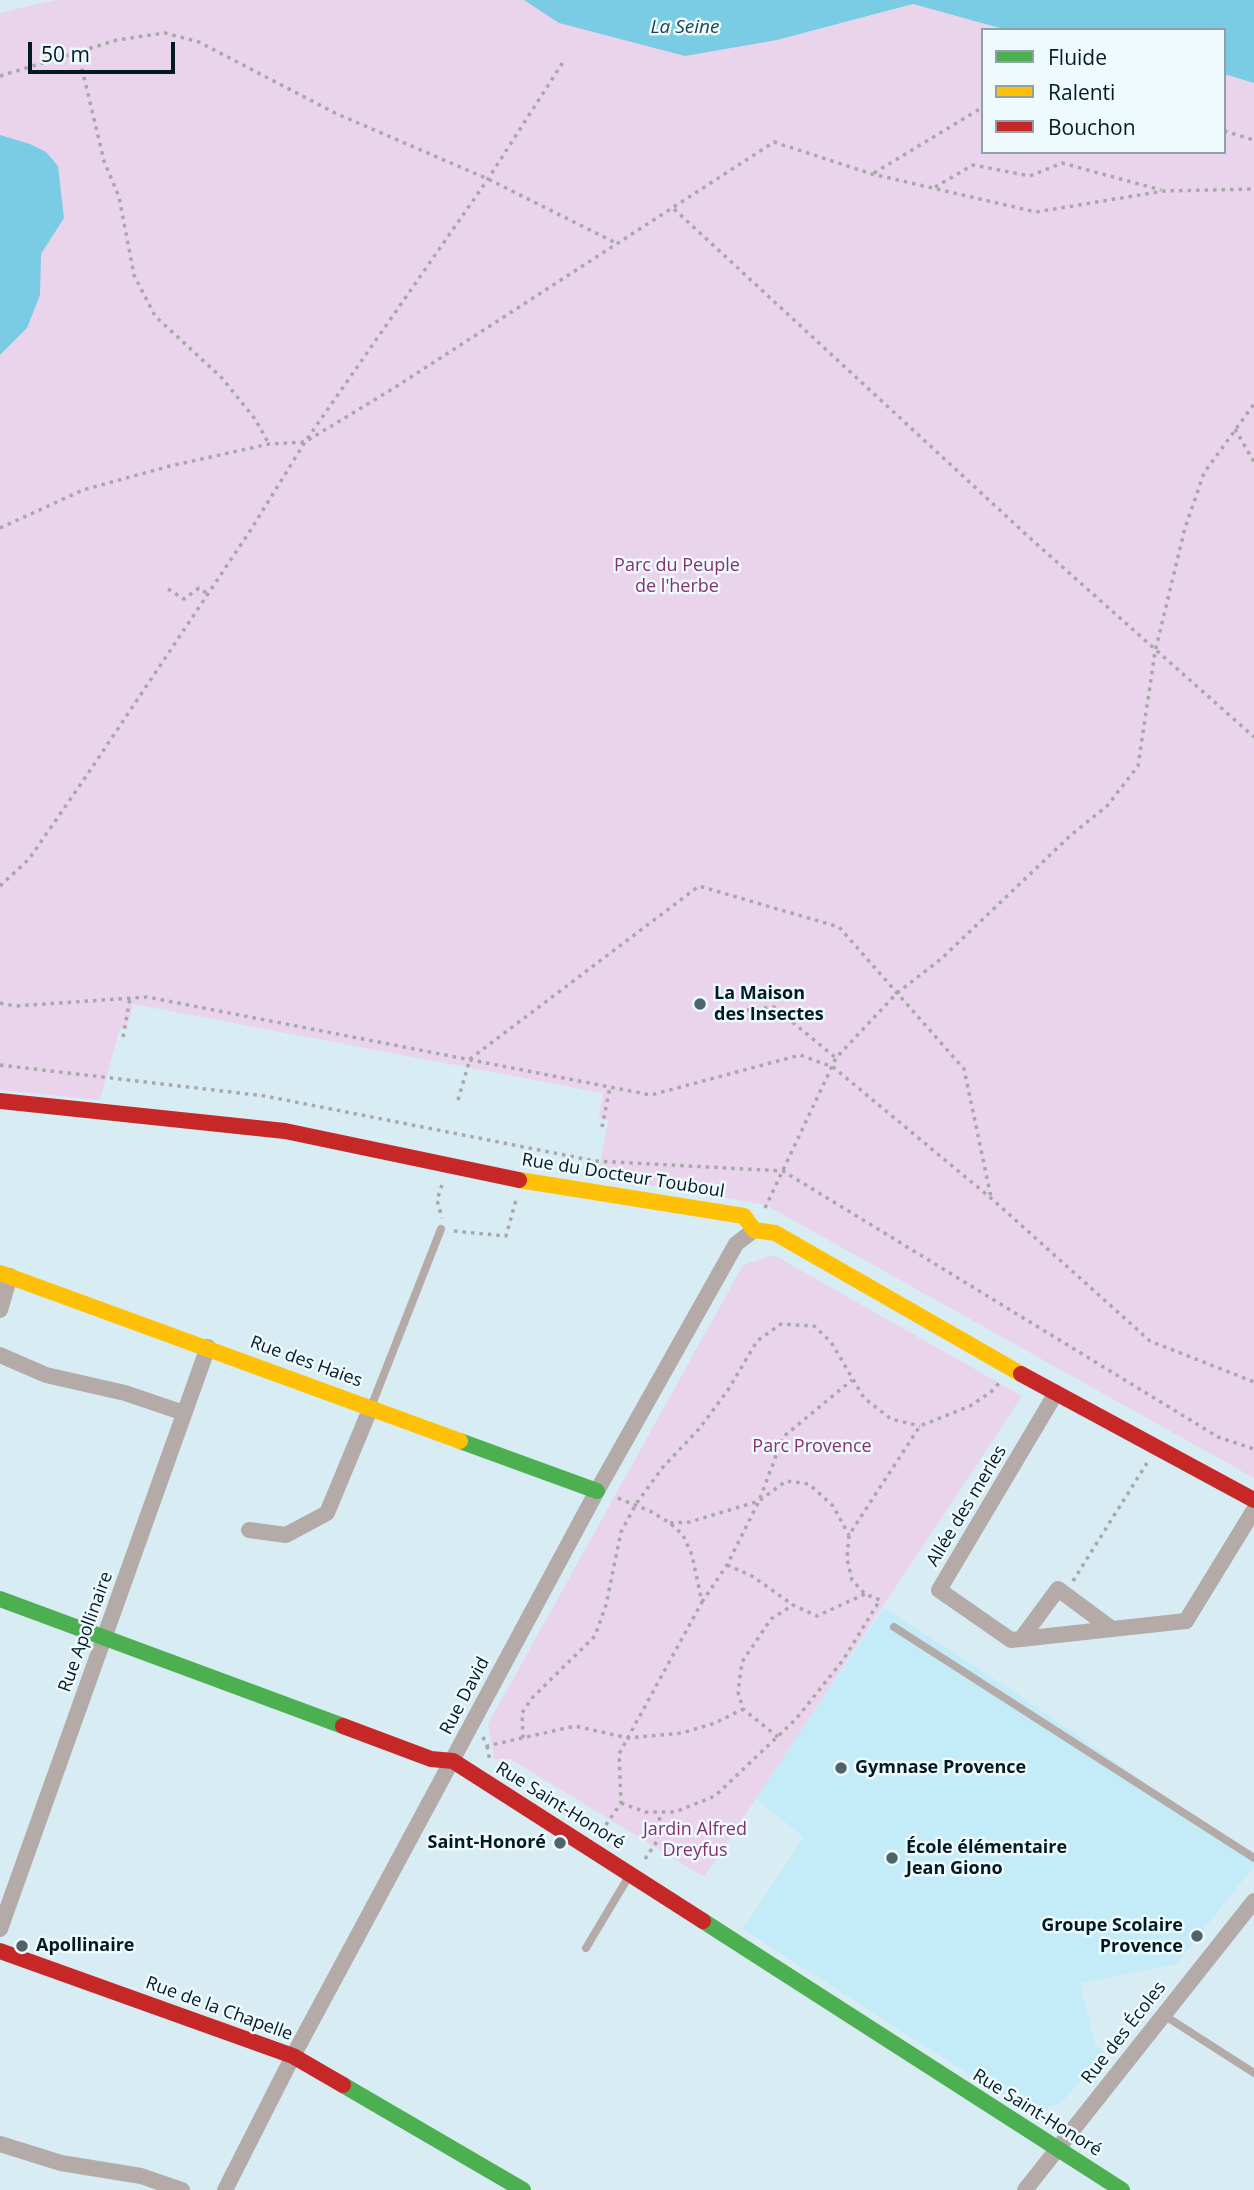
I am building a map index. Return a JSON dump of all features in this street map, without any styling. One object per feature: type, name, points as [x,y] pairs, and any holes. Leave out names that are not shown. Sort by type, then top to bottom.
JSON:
[{"type":"street","name":"Rue du Docteur Touboul","points":[[0,1101],[285,1131],[522,1180],[736,1213],[744,1216],[754,1230],[775,1233],[1011,1368],[1254,1500]]},
{"type":"street","name":"Rue David","points":[[225,2190],[293,2056],[597,1491],[736,1244],[754,1230]]},
{"type":"street","name":"Rue des Haies","points":[[5,1275],[597,1491]]},
{"type":"street","points":[[0,1310],[5,1275]]},
{"type":"street","name":"Rue Apollinaire","points":[[0,1930],[208,1347]]},
{"type":"street","points":[[0,1355],[46,1375],[125,1393],[184,1413]]},
{"type":"street","name":"Allée des merles","points":[[1021,1639],[1011,1640],[939,1590],[1056,1393]]},
{"type":"street","points":[[249,1530],[286,1535],[327,1513],[371,1407]]},
{"type":"street","points":[[1021,1639],[1186,1621],[1254,1510]]},
{"type":"street","points":[[1021,1639],[1058,1589],[1112,1629]]},
{"type":"street","name":"Rue Saint-Honoré","points":[[0,1600],[431,1759],[453,1761],[1122,2190]]},
{"type":"street","name":"Rue des Écoles","points":[[1025,2190],[1162,2014],[1253,1903]]},
{"type":"street","name":"Rue de la Chapelle","points":[[0,1951],[293,2056],[523,2190]]},
{"type":"street","points":[[0,2144],[61,2163],[141,2176],[182,2190]]},
{"type":"lane","points":[[371,1407],[441,1229]]},
{"type":"lane","points":[[894,1627],[1254,1858]]},
{"type":"lane","points":[[586,1948],[632,1874]]},
{"type":"lane","points":[[1162,2014],[1254,2073]]},
{"type":"path","points":[[0,76],[117,40],[166,33],[199,42],[335,113],[488,178],[616,243]]},
{"type":"path","points":[[78,52],[104,161],[119,197],[134,275],[155,316],[222,378],[269,444]]},
{"type":"path","points":[[0,886],[29,859],[208,594],[305,442],[488,178],[565,59]]},
{"type":"path","points":[[872,174],[981,108]]},
{"type":"path","points":[[1226,132],[1252,139]]},
{"type":"path","points":[[0,528],[83,490],[170,466],[269,444],[305,442],[616,243],[674,209],[774,142],[872,174],[1036,212],[1164,191],[1254,190]]},
{"type":"path","points":[[935,187],[973,165],[1030,176],[1062,163],[1164,191]]},
{"type":"path","points":[[674,209],[1155,652],[1254,737]]},
{"type":"path","points":[[754,1230],[836,1058],[897,993],[942,960],[1070,835],[1107,806],[1138,766],[1155,652],[1182,539],[1204,473],[1254,404]]},
{"type":"path","points":[[1235,429],[1254,463]]},
{"type":"path","points":[[167,589],[184,599],[199,588],[208,594]]},
{"type":"path","points":[[458,1100],[470,1059],[699,886],[839,927],[964,1069],[992,1199]]},
{"type":"path","points":[[0,1003],[15,1006],[147,997],[651,1095],[800,1055],[833,1067],[992,1199],[1150,1341],[1254,1382]]},
{"type":"path","points":[[123,1037],[130,998]]},
{"type":"path","points":[[747,1010],[774,1007],[836,1058]]},
{"type":"path","points":[[602,1127],[610,1087]]},
{"type":"path","points":[[448,1166],[437,1200],[443,1220],[441,1229],[506,1236],[522,1180]]},
{"type":"path","points":[[523,1738],[522,1713],[532,1698],[595,1636],[606,1605],[621,1532],[636,1504],[663,1466],[699,1429],[728,1390],[757,1341],[781,1324],[814,1326],[831,1342],[864,1398],[891,1419],[920,1426]]},
{"type":"path","points":[[621,1803],[645,1812],[675,1812],[715,1796],[778,1737],[842,1660],[880,1601],[866,1594],[852,1580],[847,1559],[849,1535],[920,1426],[970,1406],[991,1392],[1011,1368]]},
{"type":"path","points":[[592,1848],[621,1803],[619,1754],[702,1602],[727,1565],[759,1500],[783,1437],[853,1379]]},
{"type":"path","points":[[1065,1594],[1158,1447]]},
{"type":"path","points":[[670,1522],[690,1522],[759,1500],[786,1482],[809,1484],[833,1506],[849,1535]]},
{"type":"path","points":[[597,1491],[636,1504],[670,1522],[683,1535],[692,1555],[702,1602]]},
{"type":"path","points":[[727,1565],[752,1576],[793,1605],[817,1616],[866,1594]]},
{"type":"path","points":[[778,1737],[743,1710],[738,1692],[742,1662],[771,1619],[793,1605]]},
{"type":"path","points":[[475,1717],[487,1746],[575,1726],[628,1738],[682,1733],[715,1723],[743,1710]]},
{"type":"path","points":[[632,1874],[658,1839],[660,1812]]},
{"type":"shaded area","name":"École élémentaire Jean Giono","points":[[884,1608],[1013,1691],[1254,1859],[1254,1866],[1176,1964],[1080,1983],[1095,2044],[1104,2052],[1061,2103],[1041,2111],[1026,2111],[743,1929],[804,1837],[755,1798]]},
{"type":"green space","name":"Parc du Peuple de l'herbe","points":[[55,0],[682,0],[805,33],[913,4],[1000,28],[981,28],[981,154],[1226,154],[1226,75],[1254,83],[1254,1478],[766,1205],[598,1176],[608,1121],[599,1118],[603,1093],[133,1004],[127,1029],[120,1028],[100,1100],[0,1090],[0,13]]},
{"type":"green space","name":"Parc Provence","points":[[774,1255],[1022,1396],[704,1877],[510,1759],[494,1759],[488,1724],[743,1265]]},
{"type":"water","name":"La Seine","points":[[524,0],[1254,0],[1254,83],[1226,75],[1226,28],[1000,28],[913,4],[777,40],[685,56],[559,23]]},
{"type":"water","points":[[0,135],[46,152],[58,166],[64,218],[41,254],[40,295],[27,328],[0,355]]},
{"type":"traffic: fast","points":[[460,1441],[597,1491]]},
{"type":"traffic: fast","points":[[0,1599],[343,1726]]},
{"type":"traffic: fast","points":[[703,1921],[1122,2190]]},
{"type":"traffic: fast","points":[[343,2085],[523,2190]]},
{"type":"traffic: slow","points":[[519,1180],[744,1216],[754,1230],[775,1233],[1021,1374]]},
{"type":"traffic: slow","points":[[0,1273],[460,1441]]},
{"type":"traffic: jam","points":[[0,1101],[285,1131],[519,1180]]},
{"type":"traffic: jam","points":[[1021,1374],[1254,1500]]},
{"type":"traffic: jam","points":[[343,1726],[431,1759],[453,1761],[703,1921]]},
{"type":"traffic: jam","points":[[0,1951],[293,2056],[343,2085]]},
{"type":"place","name":"La Maison des Insectes","points":[[700,1004]]},
{"type":"place","name":"Gymnase Provence","points":[[841,1768]]},
{"type":"place","name":"Saint-Honoré","points":[[560,1843]]},
{"type":"place","name":"École élémentaire Jean Giono","points":[[892,1858]]},
{"type":"place","name":"Groupe Scolaire Provence","points":[[1197,1936]]},
{"type":"place","name":"Apollinaire","points":[[22,1946]]},
{"type":"park label","name":"Jardin Alfred Dreyfus","points":[[695,1840]]}]
